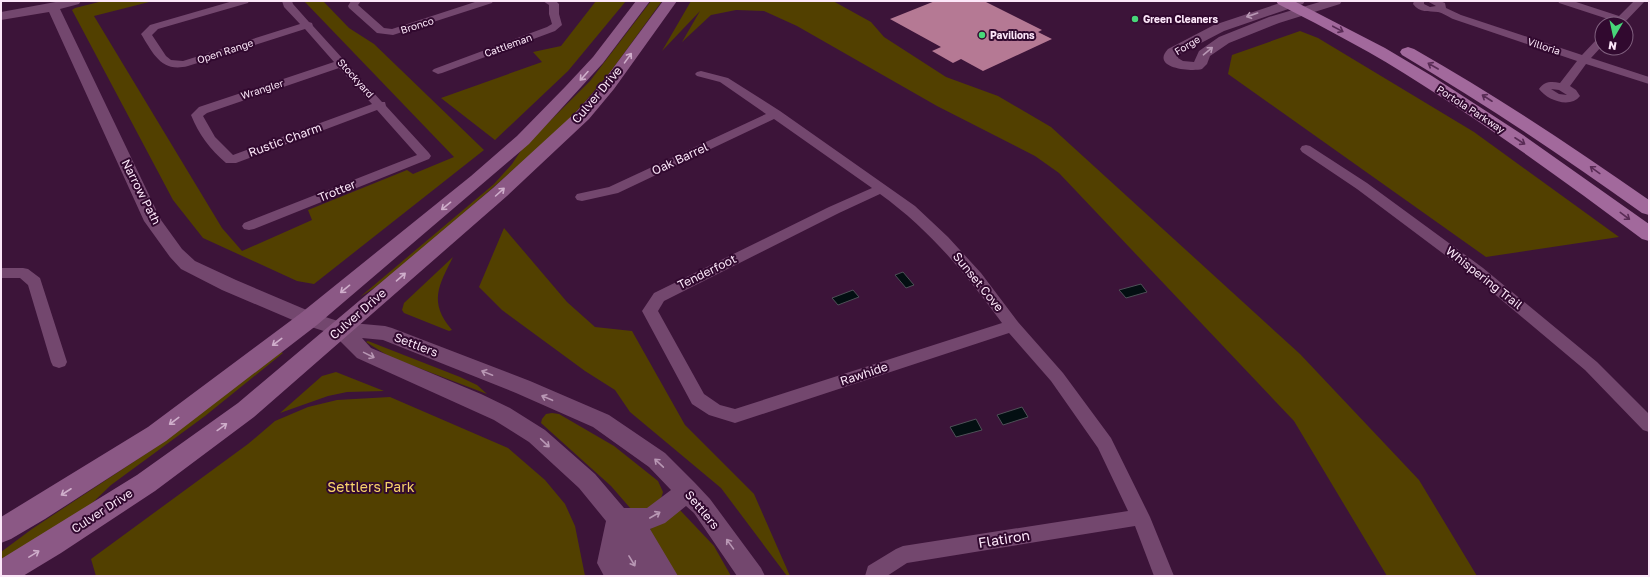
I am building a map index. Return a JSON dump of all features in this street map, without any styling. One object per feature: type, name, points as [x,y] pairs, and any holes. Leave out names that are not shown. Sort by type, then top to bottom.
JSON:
[{"type":"main road","name":"Culver Drive","points":[[1,532],[157,434],[309,319],[523,140],[598,60],[643,1]]},
{"type":"main road","name":"Culver Drive","points":[[1,574],[51,544],[152,478],[246,410],[500,192],[582,116],[608,86],[670,1]]},
{"type":"main road","name":"Portola Parkway","points":[[1301,4],[1377,34],[1467,85],[1575,156],[1649,210]]},
{"type":"main road","name":"Portola Parkway","points":[[1301,4],[1428,81],[1558,166],[1649,234]]},
{"type":"street","points":[[1,16],[53,7],[75,1]]},
{"type":"street","name":"Open Range","points":[[244,1],[154,27],[146,34],[150,42],[168,63],[184,64],[308,25]]},
{"type":"street","name":"Stockyard","points":[[288,1],[288,5],[308,25],[426,156]]},
{"type":"street","name":"Bronco","points":[[354,4],[381,31],[393,32],[488,1]]},
{"type":"street","points":[[1301,4],[1336,1]]},
{"type":"street","name":"Villoria","points":[[1419,1],[1418,4],[1425,8],[1436,10],[1440,9],[1456,17],[1649,81]]},
{"type":"street","name":"Villoria","points":[[1432,1],[1441,5],[1442,8],[1440,9]]},
{"type":"street","points":[[1563,1],[1603,16]]},
{"type":"street","points":[[1625,16],[1640,1]]},
{"type":"street","name":"Cattleman","points":[[438,71],[551,29],[557,25],[551,2]]},
{"type":"street","name":"Forge","points":[[1301,4],[1224,40],[1204,54],[1200,64],[1197,66],[1180,65],[1171,60],[1171,54],[1173,52],[1212,31],[1251,16],[1301,4]]},
{"type":"street","name":"Narrow Path","points":[[53,7],[153,221],[176,253],[188,265],[229,285],[309,319],[340,329]]},
{"type":"street","points":[[1563,87],[1594,48]]},
{"type":"street","name":"Wrangler","points":[[202,127],[197,115],[203,110],[342,63]]},
{"type":"street","name":"Sunset Cove","points":[[701,74],[724,80],[776,114],[910,209],[943,240],[976,277],[1012,326],[1057,377],[1104,443],[1141,517],[1164,576]]},
{"type":"street","name":"Rustic Charm","points":[[202,127],[211,143],[231,160],[381,106]]},
{"type":"street","name":"Oak Barrel","points":[[582,197],[613,190],[776,114]]},
{"type":"street","name":"Whispering Trail","points":[[1306,149],[1362,186],[1478,272],[1591,366],[1649,425]]},
{"type":"street","name":"Trotter","points":[[249,226],[426,156]]},
{"type":"street","name":"Tenderfoot","points":[[715,410],[698,399],[650,311],[653,304],[659,297],[675,288],[880,189]]},
{"type":"street","points":[[1,273],[23,274],[35,282],[59,362]]},
{"type":"street","name":"Rawhide","points":[[715,410],[736,416],[1012,326]]},
{"type":"street","points":[[340,329],[364,354],[502,414],[537,436],[587,481],[607,507],[618,518],[641,536],[664,576]]},
{"type":"street","name":"Settlers","points":[[340,329],[385,333],[601,421],[657,460],[687,490],[702,506],[752,576]]},
{"type":"street","points":[[618,518],[634,521],[650,519],[664,510],[687,490]]},
{"type":"street","name":"Flatiron","points":[[875,576],[875,573],[902,555],[1141,517]]},
{"type":"street","points":[[617,576],[610,563],[618,518]]},
{"type":"street","points":[[618,518],[626,551],[641,576]]},
{"type":"green space","points":[[103,1],[153,1],[94,16],[222,228],[242,251],[312,220],[308,210],[407,170],[413,174],[454,157],[304,1],[323,1],[349,28],[374,44],[484,150],[314,284],[297,281],[203,238],[173,200],[72,10]]},
{"type":"green space","points":[[596,1],[626,1],[568,71],[495,140],[441,98],[542,62],[533,52],[561,46]]},
{"type":"green space","points":[[651,1],[662,1],[611,71],[567,122],[395,273],[360,297],[494,184],[512,164],[522,149],[590,81]]},
{"type":"green space","points":[[691,1],[833,1],[871,22],[884,37],[946,77],[998,96],[1051,127],[1300,354],[1419,480],[1477,576],[1387,576],[1294,421],[1059,173],[1035,156],[937,106],[797,26],[764,11],[736,10],[711,15],[682,42],[700,11],[662,51]]},
{"type":"green space","points":[[1300,31],[1318,38],[1474,132],[1619,237],[1486,257],[1228,74],[1232,55]]},
{"type":"green space","points":[[504,228],[567,302],[595,327],[632,331],[685,425],[754,494],[790,576],[787,576],[721,488],[630,412],[615,390],[585,371],[502,310],[479,287]]},
{"type":"green space","points":[[453,257],[440,285],[438,294],[440,311],[452,330],[449,331],[404,313],[402,310],[404,303]]},
{"type":"green space","points":[[368,341],[460,377],[477,385],[487,394],[390,357],[366,342]]},
{"type":"green space","points":[[281,352],[283,353],[205,416],[111,485],[84,511],[1,565],[1,552],[32,529],[156,447]]},
{"type":"green space","points":[[336,372],[384,391],[347,392],[328,396],[280,413],[322,376]]},
{"type":"green space","name":"Settlers Park","points":[[390,397],[508,448],[545,480],[565,504],[575,526],[585,576],[96,576],[91,559],[248,444],[275,421],[308,407],[337,400]]},
{"type":"green space","points":[[546,414],[559,414],[614,446],[658,481],[663,492],[660,502],[643,511],[631,509],[611,486],[541,423]]},
{"type":"green space","points":[[678,508],[714,546],[731,576],[674,576],[650,530],[653,526]]},
{"type":"shaded area","points":[[903,272],[914,285],[906,288],[895,275]]},
{"type":"shaded area","points":[[1141,284],[1147,292],[1126,298],[1119,290]]},
{"type":"shaded area","points":[[853,290],[859,297],[838,305],[832,298]]},
{"type":"shaded area","points":[[1022,407],[1028,417],[1003,425],[997,415]]},
{"type":"shaded area","points":[[976,419],[982,430],[956,437],[950,427]]},
{"type":"building","name":"Pavilions","points":[[935,1],[984,1],[1042,30],[1038,32],[1052,39],[983,71],[961,59],[953,63],[932,51],[941,47],[890,19]]},
{"type":"place","name":"Green Cleaners","points":[[1135,19]]},
{"type":"place","name":"Pavilions","points":[[982,35]]}]
